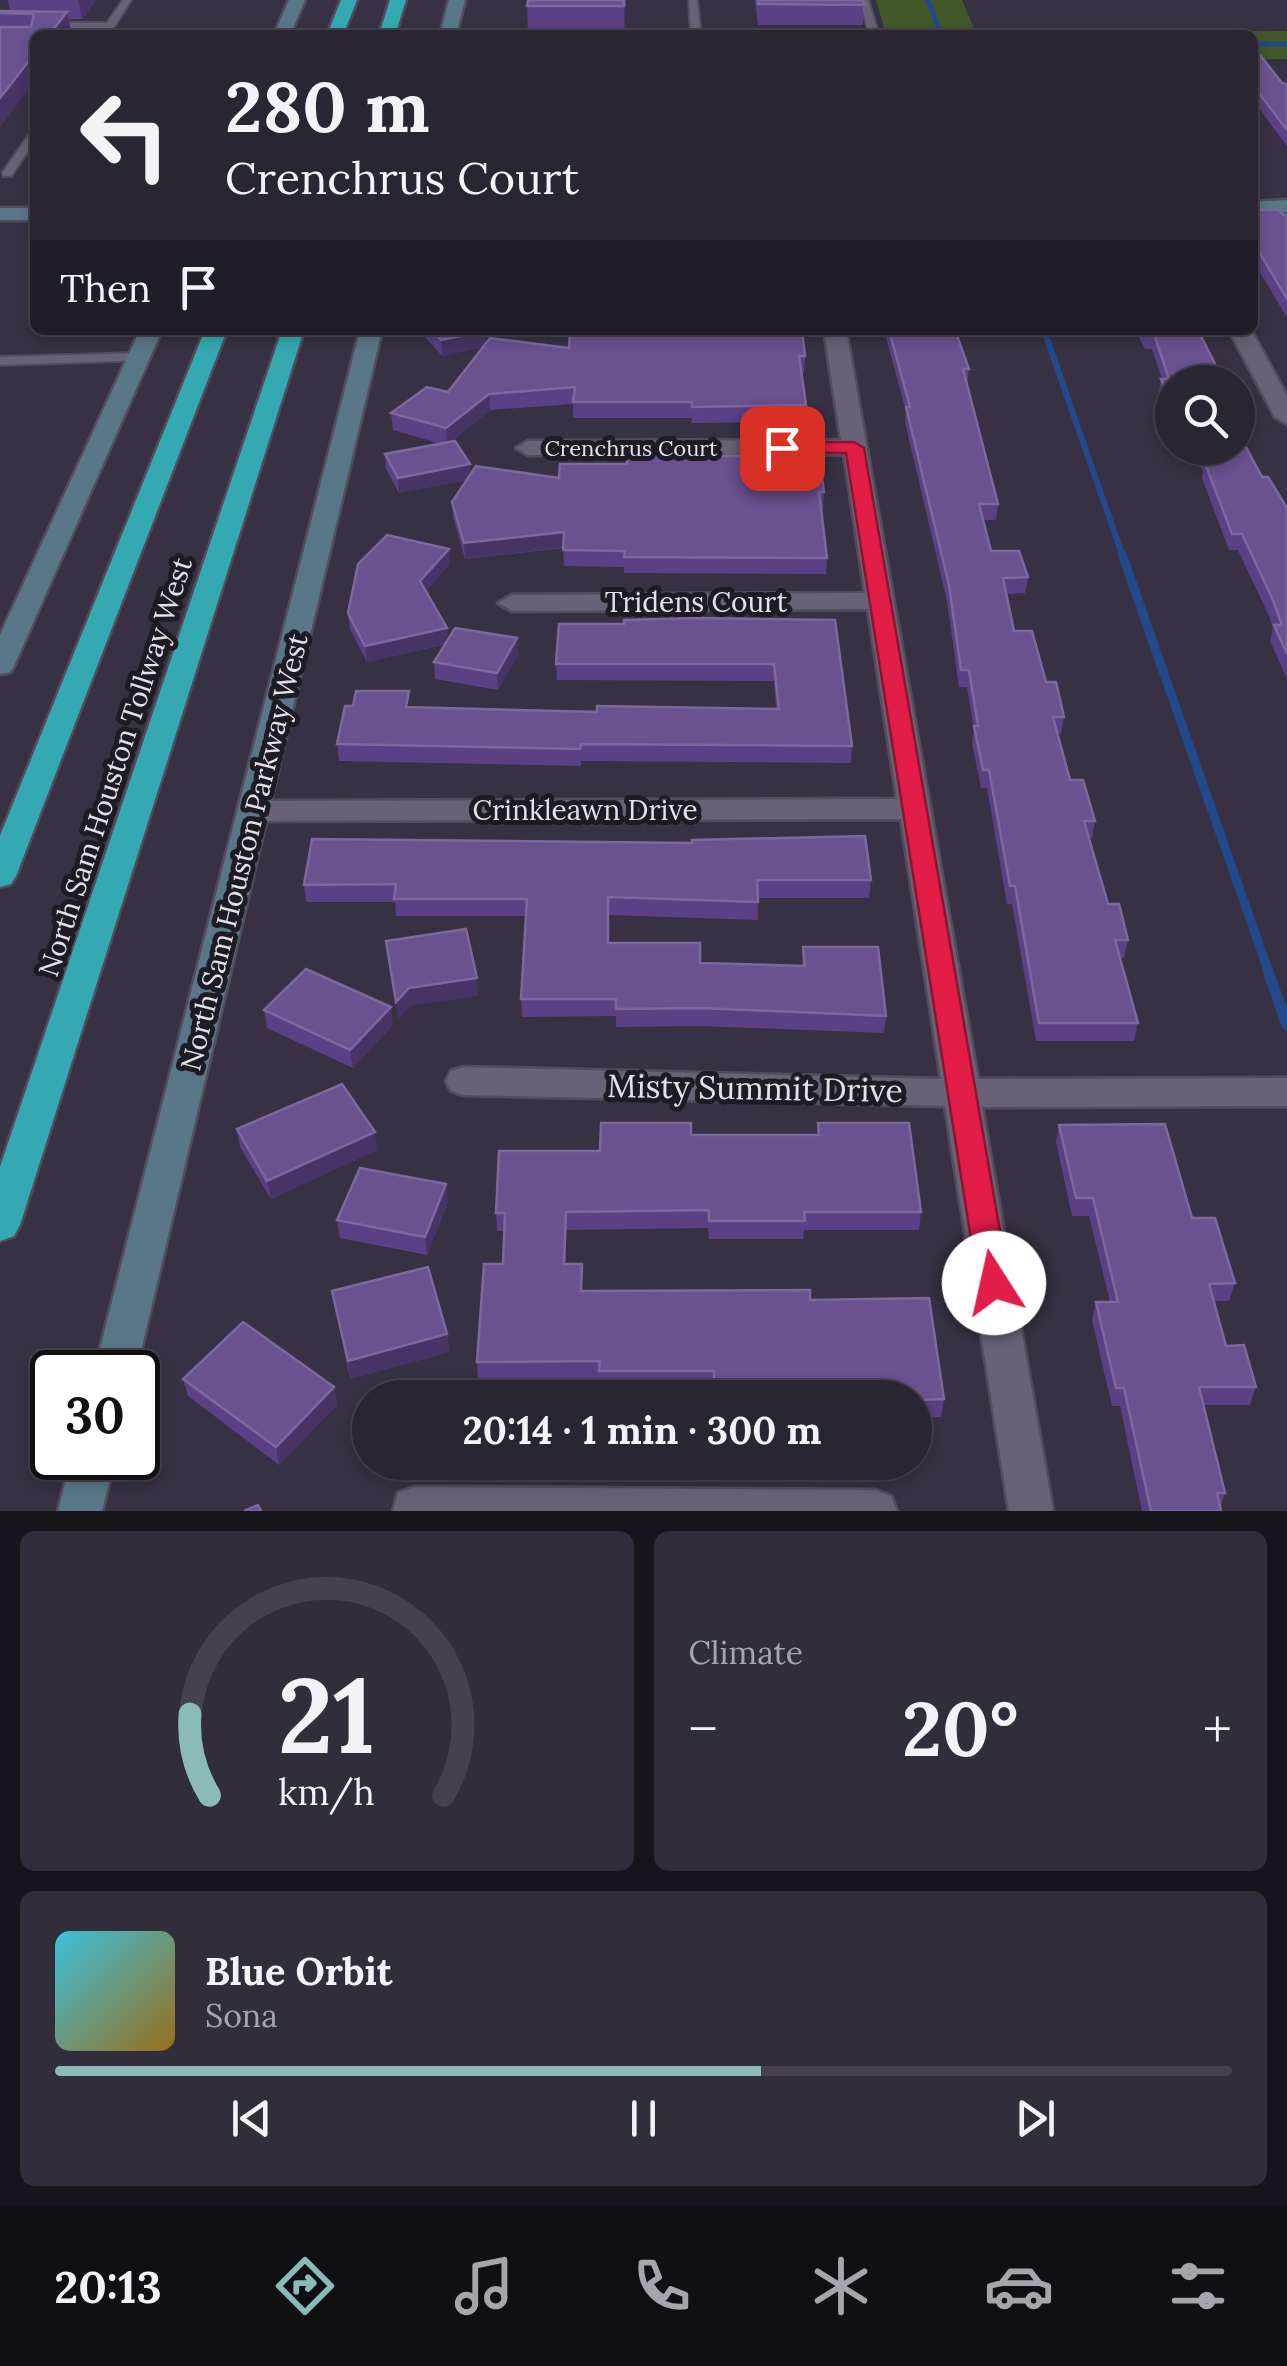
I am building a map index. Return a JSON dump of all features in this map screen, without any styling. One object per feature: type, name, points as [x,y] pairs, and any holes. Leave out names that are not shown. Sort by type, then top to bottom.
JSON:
[{"type":"highway","points":[[336,30],[349,0]]},
{"type":"highway","points":[[389,30],[398,0]]},
{"type":"highway","name":"North Sam Houston Tollway West","points":[[0,876],[214,335]]},
{"type":"highway","name":"North Sam Houston Tollway West","points":[[0,1225],[291,335]]},
{"type":"main road","points":[[284,30],[297,0]]},
{"type":"main road","points":[[449,30],[457,0]]},
{"type":"main road","points":[[1258,188],[1287,187]]},
{"type":"main road","points":[[0,196],[30,196]]},
{"type":"main road","points":[[1258,208],[1287,206]]},
{"type":"main road","points":[[0,214],[30,214]]},
{"type":"main road","points":[[0,666],[149,335]]},
{"type":"main road","name":"North Sam Houston Parkway West","points":[[120,1350],[256,810],[370,335]]},
{"type":"main road","points":[[80,1511],[88,1480]]},
{"type":"street","points":[[836,335],[1032,1511]]},
{"type":"street","points":[[1243,335],[1287,417]]},
{"type":"street","name":"Crenchrus Court","points":[[528,448],[854,448]]},
{"type":"street","name":"Tridens Court","points":[[512,603],[880,602]]},
{"type":"street","name":"Crinkleawn Drive","points":[[256,810],[914,809]]},
{"type":"street","name":"Misty Summit Drive","points":[[464,1080],[962,1092],[1287,1092]]},
{"type":"street","points":[[414,1508],[875,1511]]},
{"type":"lane","points":[[0,25],[107,30],[128,0]]},
{"type":"lane","points":[[694,0],[696,30]]},
{"type":"lane","points":[[864,0],[873,30]]},
{"type":"lane","points":[[0,186],[4,174],[30,140]]},
{"type":"lane","points":[[0,362],[139,358]]},
{"type":"green space","points":[[876,0],[962,0],[975,30],[885,30]]},
{"type":"green space","points":[[1258,31],[1287,31],[1287,59],[1258,59]]},
{"type":"building","points":[[528,0],[624,0],[624,6],[527,6]]},
{"type":"building","points":[[758,0],[863,0],[864,5],[758,4]]},
{"type":"building","points":[[67,12],[53,30],[30,30],[30,59],[0,98],[0,27],[31,27],[34,14],[0,13]]},
{"type":"building","points":[[1258,53],[1287,84],[1287,130],[1258,92]]},
{"type":"building","points":[[1258,210],[1279,210],[1287,215],[1287,299],[1258,250]]},
{"type":"building","points":[[436,335],[465,335],[441,340]]},
{"type":"building","points":[[570,335],[803,335],[805,356],[799,356],[806,405],[692,407],[692,402],[573,402],[575,387],[489,394],[446,428],[391,413],[427,387],[448,392],[490,338],[569,348]]},
{"type":"building","points":[[890,335],[957,335],[969,369],[963,369],[998,504],[979,504],[991,551],[1019,551],[1028,577],[1003,578],[1014,631],[1032,631],[1046,682],[1056,682],[1064,717],[1053,717],[1070,780],[1083,780],[1095,821],[1084,821],[1108,904],[1119,904],[1128,940],[1115,940],[1138,1023],[1039,1023],[1015,886],[1010,886],[989,770],[983,770],[969,670],[961,670],[949,585],[906,407],[910,407]]},
{"type":"building","points":[[1154,335],[1200,335],[1216,365],[1164,365]]},
{"type":"building","points":[[455,441],[470,464],[398,478],[385,454]]},
{"type":"building","points":[[627,456],[819,456],[827,558],[624,557],[625,551],[563,550],[564,532],[464,543],[452,502],[476,466],[559,478],[560,464],[627,464]]},
{"type":"building","points":[[1255,464],[1287,508],[1287,654],[1274,625],[1282,625],[1273,600],[1242,534],[1232,534],[1206,465]]},
{"type":"building","points":[[387,535],[449,549],[420,581],[447,628],[365,646],[348,613],[358,564]]},
{"type":"building","points":[[700,618],[835,620],[852,746],[581,744],[580,749],[337,744],[345,706],[353,706],[356,691],[409,691],[406,707],[597,712],[597,706],[779,709],[774,664],[556,664],[559,624]]},
{"type":"building","points":[[455,628],[517,638],[497,673],[434,662]]},
{"type":"building","points":[[865,836],[871,880],[757,880],[758,902],[608,897],[608,943],[700,943],[700,963],[805,966],[803,947],[878,947],[886,1016],[702,1008],[616,1009],[616,999],[521,999],[527,899],[394,899],[396,884],[304,885],[312,839],[692,843]]},
{"type":"building","points":[[466,929],[477,978],[409,988],[396,1002],[386,941]]},
{"type":"building","points":[[306,969],[391,1007],[350,1050],[264,1010]]},
{"type":"building","points":[[342,1084],[375,1132],[267,1181],[237,1129]]},
{"type":"building","points":[[601,1123],[691,1123],[691,1135],[819,1135],[818,1123],[909,1123],[921,1212],[804,1212],[805,1221],[709,1221],[709,1210],[566,1212],[564,1264],[582,1264],[581,1291],[810,1290],[810,1300],[929,1298],[944,1399],[932,1399],[932,1380],[714,1380],[714,1371],[599,1371],[600,1361],[477,1362],[484,1264],[503,1264],[505,1213],[496,1213],[499,1151],[600,1151]]},
{"type":"building","points":[[1165,1124],[1192,1218],[1215,1218],[1235,1283],[1209,1284],[1226,1346],[1244,1345],[1256,1387],[1199,1387],[1225,1493],[1217,1493],[1221,1511],[1151,1511],[1124,1388],[1116,1388],[1096,1302],[1118,1302],[1093,1198],[1076,1198],[1059,1125]]},
{"type":"building","points":[[360,1168],[446,1184],[425,1237],[337,1220]]},
{"type":"building","points":[[428,1267],[447,1334],[348,1361],[332,1291]]},
{"type":"building","points":[[243,1322],[334,1387],[276,1447],[183,1379]]},
{"type":"waterway","points":[[928,0],[939,30]]},
{"type":"waterway","points":[[1258,44],[1287,44]]},
{"type":"waterway","points":[[1046,335],[1123,557]]},
{"type":"waterway","points":[[1122,554],[1268,970]]},
{"type":"waterway","points":[[1267,968],[1287,1025]]},
{"type":"route","points":[[782,448],[854,448],[994,1283]]}]
